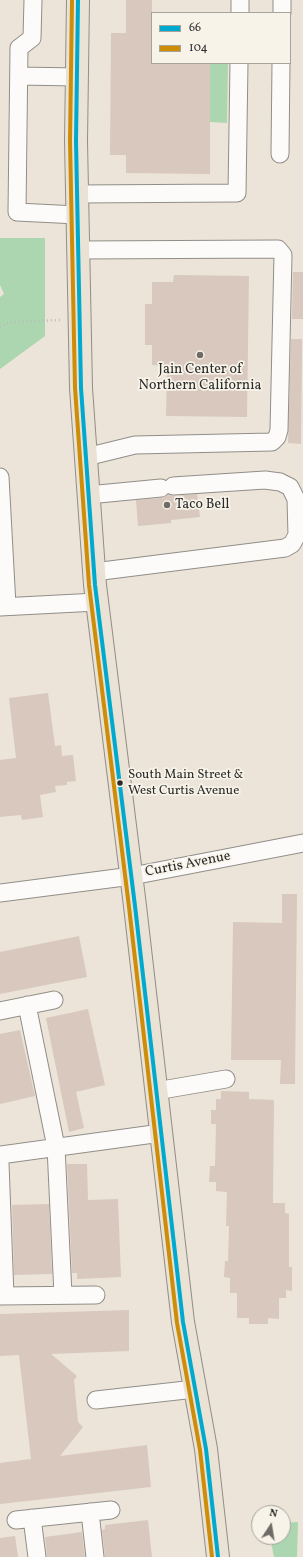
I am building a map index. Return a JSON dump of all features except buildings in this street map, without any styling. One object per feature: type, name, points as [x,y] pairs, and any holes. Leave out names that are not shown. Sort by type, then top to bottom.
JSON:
[{"type":"main road","points":[[78,0],[77,204],[79,320],[81,388],[94,572],[132,876],[183,1322],[206,1449],[218,1557]]},
{"type":"street","points":[[32,0],[32,38],[19,48],[17,212],[77,204],[237,193],[239,64]]},
{"type":"street","points":[[240,0],[240,12]]},
{"type":"street","points":[[282,0],[282,12]]},
{"type":"street","points":[[280,154],[281,64]]},
{"type":"street","points":[[18,76],[77,77]]},
{"type":"street","points":[[78,250],[278,249],[283,255],[279,430],[277,437],[272,442],[135,445],[86,457]]},
{"type":"street","points":[[0,477],[4,606],[97,602]]},
{"type":"street","points":[[88,495],[167,487],[265,480],[280,482],[290,487],[296,499],[297,534],[292,544],[285,548],[94,572]]},
{"type":"street","name":"Curtis Avenue","points":[[0,893],[132,876],[303,843]]},
{"type":"street","points":[[0,1011],[54,1000]]},
{"type":"street","points":[[27,1006],[56,1147],[63,1295]]},
{"type":"street","points":[[156,1091],[226,1079]]},
{"type":"street","points":[[0,1154],[161,1134]]},
{"type":"street","points":[[0,1163],[2,1296],[96,1295]]},
{"type":"street","points":[[96,1400],[196,1389]]},
{"type":"street","points":[[38,1557],[24,1519],[111,1510]]},
{"type":"street","points":[[90,1512],[95,1557]]},
{"type":"path","points":[[0,326],[7,323],[33,320],[79,320]]},
{"type":"green space","points":[[210,64],[228,64],[227,123],[210,122]]},
{"type":"green space","points":[[0,238],[45,238],[45,336],[0,369],[0,297],[4,294],[0,285]]},
{"type":"green space","points":[[291,1522],[298,1522],[297,1557],[274,1557],[272,1545],[291,1545]]},
{"type":"transit line","name":"104","points":[[72,0],[70,141],[75,388],[89,585],[129,907],[177,1323],[200,1450],[212,1557]]},
{"type":"transit line","name":"66","points":[[78,0],[76,141],[81,388],[95,585],[135,906],[183,1322],[206,1449],[218,1557]]},
{"type":"place","name":"Jain Center of Northern California","points":[[200,355]]},
{"type":"place","name":"Taco Bell","points":[[167,505]]},
{"type":"place","name":"South Main Street & West Curtis Avenue","points":[[120,783]]}]
